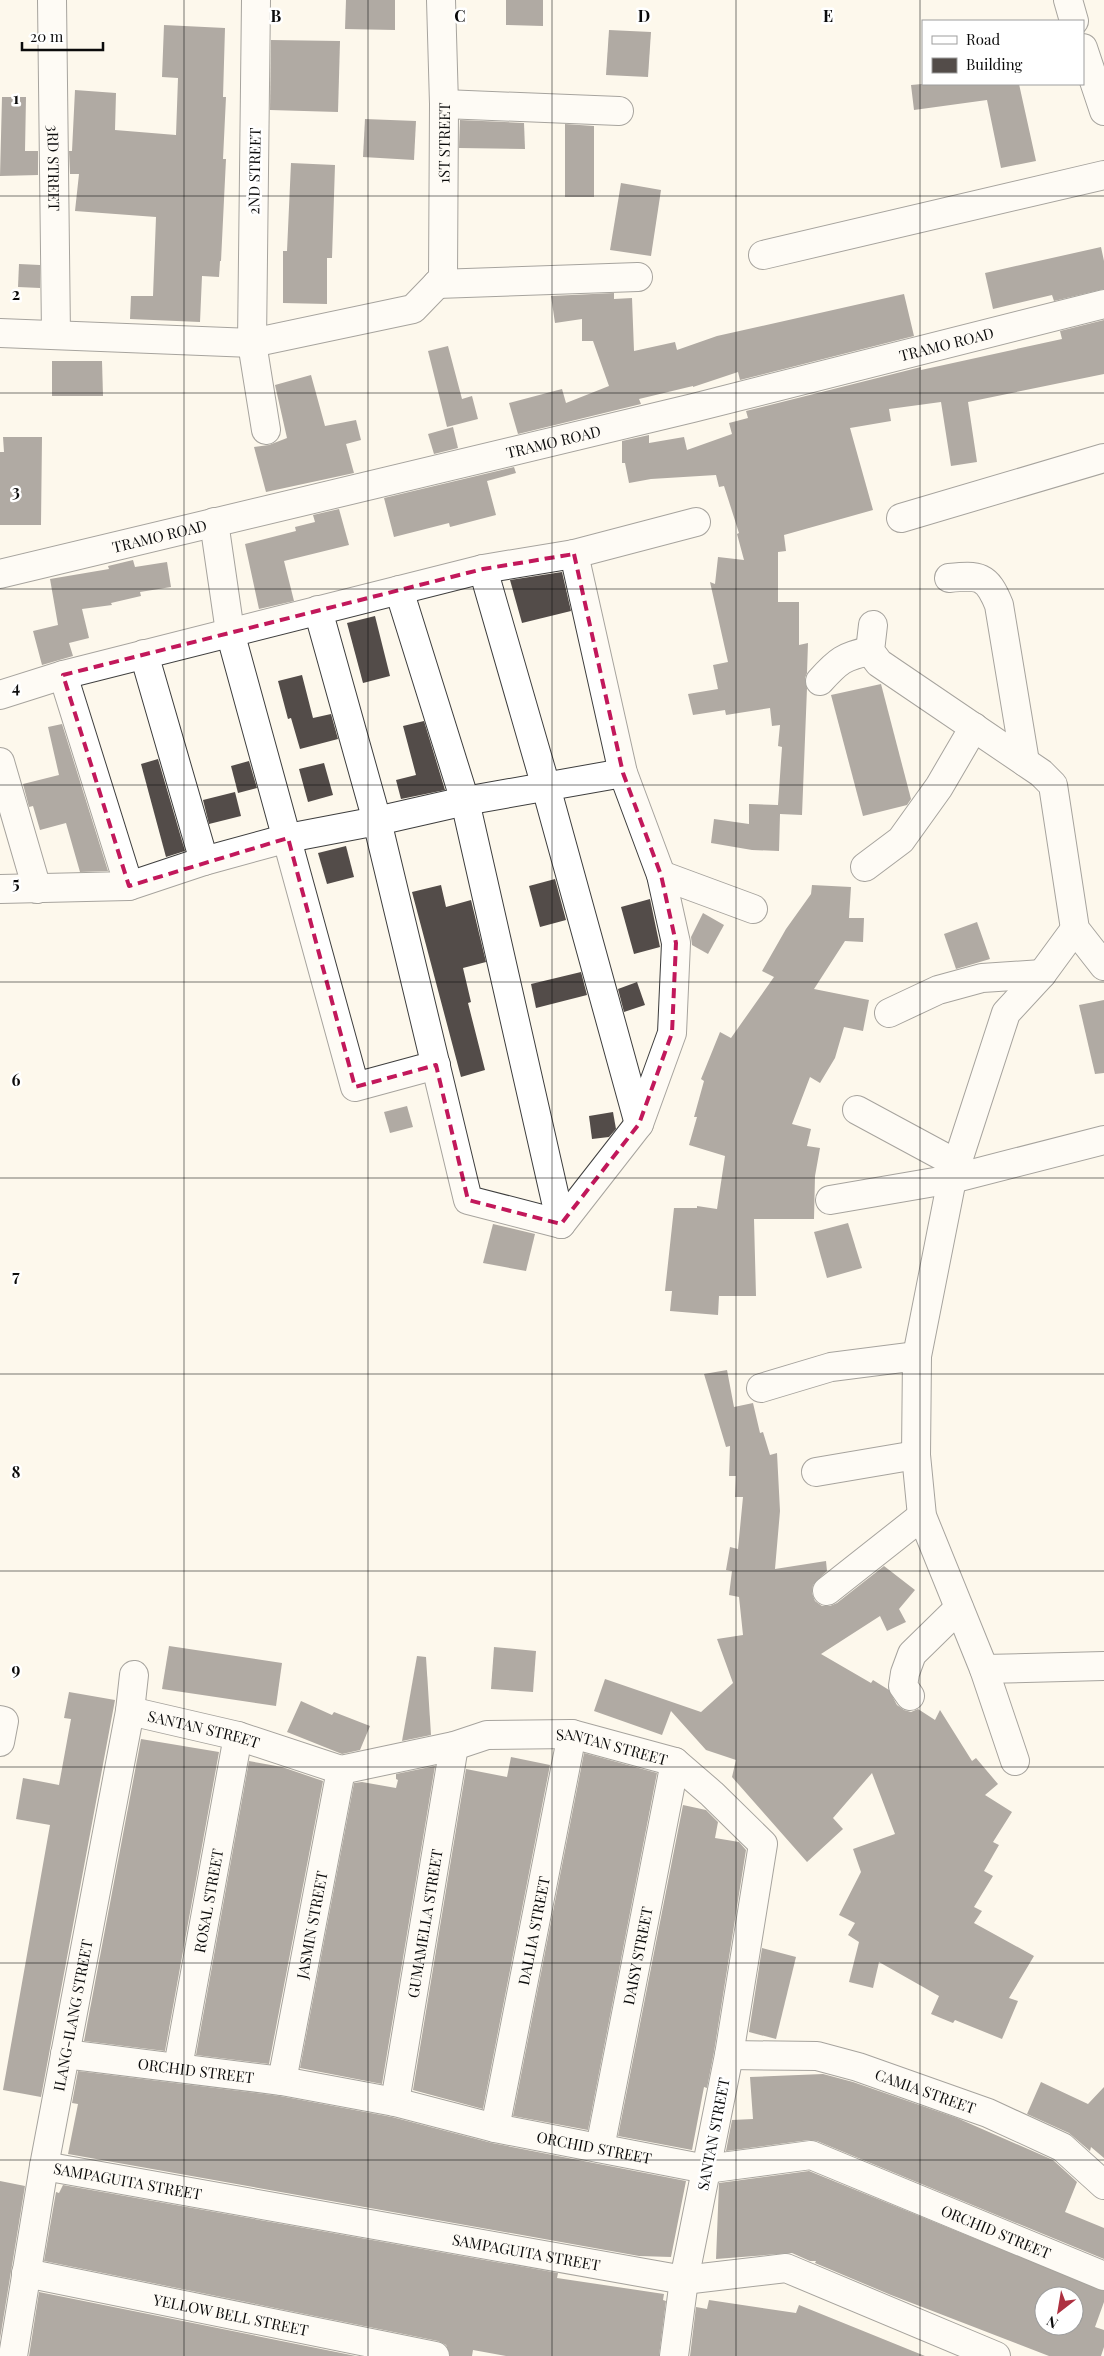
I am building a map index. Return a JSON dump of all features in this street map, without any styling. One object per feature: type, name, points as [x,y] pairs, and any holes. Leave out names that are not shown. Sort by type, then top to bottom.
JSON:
[{"type":"street","name":"3RD STREET","points":[[52,0],[56,335]]},
{"type":"street","name":"2ND STREET","points":[[256,0],[252,342],[266,430]]},
{"type":"street","name":"1ST STREET","points":[[437,284],[443,278],[444,104],[440,0]]},
{"type":"street","points":[[1068,0],[1074,20]]},
{"type":"street","points":[[1084,51],[1104,111]]},
{"type":"street","points":[[444,104],[619,111]]},
{"type":"street","points":[[763,255],[1104,175]]},
{"type":"street","points":[[0,333],[252,342],[413,309],[437,284],[638,277]]},
{"type":"street","name":"TRAMO ROAD","points":[[0,574],[683,410],[1104,304]]},
{"type":"street","points":[[901,518],[1104,458]]},
{"type":"street","points":[[214,522],[230,632],[355,1086],[436,1065]]},
{"type":"street","points":[[0,695],[63,675],[318,610],[483,569],[574,554],[696,522]]},
{"type":"street","points":[[561,1224],[639,1124],[672,1033],[676,943],[661,875],[623,773],[574,554]]},
{"type":"street","points":[[483,569],[546,787],[639,1124]]},
{"type":"street","points":[[949,578],[974,576],[987,583],[999,605],[1025,762]]},
{"type":"street","points":[[399,590],[465,801],[561,1224]]},
{"type":"street","points":[[318,610],[377,821],[468,1200],[561,1224]]},
{"type":"street","points":[[820,681],[837,662],[872,638],[879,663],[1041,773],[1054,785],[1075,929],[1104,966]]},
{"type":"street","points":[[144,654],[204,861]]},
{"type":"street","points":[[63,675],[128,886]]},
{"type":"street","points":[[865,867],[901,840],[939,787],[974,727]]},
{"type":"street","points":[[0,762],[37,889]]},
{"type":"street","points":[[0,889],[128,886],[204,861],[288,838],[377,821],[465,801],[623,773]]},
{"type":"street","points":[[661,875],[753,909]]},
{"type":"street","points":[[1015,1761],[984,1668],[922,1516],[916,1455],[917,1356],[955,1172],[1006,1013],[1042,974],[1075,929]]},
{"type":"street","points":[[890,1013],[938,990],[982,978],[1042,974]]},
{"type":"street","points":[[858,1110],[955,1172]]},
{"type":"street","points":[[830,1200],[1104,1140]]},
{"type":"street","points":[[761,1388],[831,1367],[917,1356]]},
{"type":"street","points":[[816,1472],[916,1455]]},
{"type":"street","points":[[828,1591],[922,1516]]},
{"type":"street","points":[[910,1696],[903,1686],[904,1673],[912,1654],[960,1608]]},
{"type":"street","points":[[984,1668],[1104,1666]]},
{"type":"street","name":"ILANG-ILANG STREET","points":[[13,2356],[44,2166],[130,1711],[134,1675]]},
{"type":"street","name":"SANTAN STREET","points":[[130,1711],[238,1736],[341,1770],[454,1746],[487,1735],[572,1734],[675,1762],[712,1794],[763,1844],[729,2055],[684,2280],[674,2356]]},
{"type":"street","points":[[0,1720],[4,1721],[0,1742]]},
{"type":"street","name":"DALLIA STREET","points":[[495,2128],[572,1734]]},
{"type":"street","name":"ROSAL STREET","points":[[178,2066],[238,1736]]},
{"type":"street","name":"GUMAMELLA STREET","points":[[395,2102],[454,1746]]},
{"type":"street","name":"DAISY STREET","points":[[600,2148],[675,1762]]},
{"type":"street","name":"JASMIN STREET","points":[[282,2081],[341,1770]]},
{"type":"street","name":"ORCHID STREET","points":[[65,2054],[178,2066],[282,2081],[395,2102],[495,2128],[706,2169],[811,2155],[1104,2276]]},
{"type":"street","name":"CAMIA STREET","points":[[729,2055],[817,2056],[877,2074],[988,2113],[1062,2147],[1104,2185]]},
{"type":"street","name":"SAMPAGUITA STREET","points":[[44,2166],[684,2280],[786,2268],[996,2356]]},
{"type":"street","name":"YELLOW BELL STREET","points":[[26,2273],[435,2356]]},
{"type":"highlighted area","points":[[574,554],[623,773],[661,875],[676,943],[672,1033],[639,1124],[561,1224],[468,1200],[436,1065],[355,1087],[288,838],[129,886],[63,675],[483,569]]},
{"type":"building","points":[[346,0],[395,0],[395,30],[345,29]]},
{"type":"building","points":[[506,0],[543,0],[543,26],[506,25]]},
{"type":"building","points":[[164,25],[225,28],[223,97],[226,97],[223,159],[226,159],[221,261],[219,277],[202,276],[200,322],[130,319],[131,296],[153,296],[156,217],[75,211],[79,174],[70,174],[69,151],[72,151],[75,90],[116,93],[115,130],[176,135],[178,78],[162,77]]},
{"type":"building","points":[[609,30],[651,32],[648,77],[606,75]]},
{"type":"building","points":[[271,40],[340,41],[338,112],[270,110]]},
{"type":"building","points":[[911,85],[1019,85],[1036,161],[1001,168],[987,100],[914,110]]},
{"type":"building","points":[[2,97],[26,97],[25,151],[38,151],[38,175],[0,176]]},
{"type":"building","points":[[365,119],[416,121],[414,160],[363,157]]},
{"type":"building","points":[[460,120],[524,123],[525,149],[459,148]]},
{"type":"building","points":[[565,124],[594,126],[594,197],[565,197]]},
{"type":"building","points":[[291,163],[335,165],[332,258],[327,258],[327,304],[283,303],[283,251],[287,251]]},
{"type":"building","points":[[621,183],[661,190],[651,256],[610,250]]},
{"type":"building","points":[[1101,247],[1104,261],[1104,289],[1054,301],[1052,295],[993,309],[985,273]]},
{"type":"building","points":[[19,264],[40,265],[40,288],[18,287]]},
{"type":"building","points":[[614,293],[614,299],[632,298],[634,351],[675,342],[677,350],[717,336],[904,294],[914,336],[740,380],[738,372],[693,387],[639,399],[641,404],[518,434],[509,403],[562,389],[566,403],[609,386],[593,341],[582,341],[582,319],[555,323],[551,296]]},
{"type":"building","points":[[1104,320],[1104,374],[968,402],[977,462],[951,466],[941,402],[889,409],[891,421],[850,428],[873,510],[784,535],[786,551],[778,552],[778,602],[799,602],[799,645],[808,643],[807,673],[805,678],[807,688],[802,815],[780,814],[779,851],[752,850],[711,843],[714,819],[749,824],[749,804],[778,805],[782,747],[778,746],[780,725],[772,726],[770,708],[726,715],[725,710],[693,715],[688,694],[718,689],[713,665],[728,662],[710,582],[715,584],[718,557],[744,560],[737,534],[739,533],[724,486],[719,487],[716,475],[651,479],[629,483],[625,463],[622,463],[622,441],[649,435],[649,443],[684,437],[687,450],[732,434],[729,423],[748,418],[746,411],[921,367],[921,370],[1062,339],[1060,331]]},
{"type":"building","points":[[448,346],[462,399],[472,396],[478,419],[447,427],[428,351]]},
{"type":"building","points":[[52,361],[102,361],[103,396],[52,396]]},
{"type":"building","points":[[311,375],[325,426],[356,420],[361,440],[346,444],[354,473],[266,492],[254,447],[269,445],[287,438],[275,385]]},
{"type":"building","points":[[453,427],[458,448],[434,454],[428,434]]},
{"type":"building","points":[[3,437],[42,437],[41,525],[0,525],[0,452],[4,452]]},
{"type":"building","points":[[514,467],[516,473],[487,481],[496,515],[450,527],[449,523],[394,537],[384,498]]},
{"type":"building","points":[[339,509],[349,545],[284,561],[294,601],[259,609],[245,544],[296,531],[295,527],[315,522],[313,515]]},
{"type":"building","points":[[133,560],[135,567],[167,562],[171,587],[140,592],[141,596],[111,603],[112,605],[82,609],[89,638],[69,643],[73,656],[42,665],[33,631],[58,625],[50,579],[109,569],[108,566]]},
{"type":"building","points":[[562,572],[571,611],[522,623],[510,580]]},
{"type":"building","points":[[375,616],[390,676],[363,683],[347,623]]},
{"type":"building","points":[[302,675],[313,718],[331,714],[338,739],[300,749],[291,718],[288,719],[278,681]]},
{"type":"building","points":[[881,684],[911,799],[907,805],[863,816],[831,695]]},
{"type":"building","points":[[424,721],[445,790],[401,799],[396,780],[416,775],[403,726]]},
{"type":"building","points":[[62,724],[108,871],[80,872],[66,823],[40,830],[33,806],[29,807],[23,784],[59,775],[48,727]]},
{"type":"building","points":[[158,759],[185,851],[166,857],[141,764]]},
{"type":"building","points":[[249,761],[257,788],[238,793],[231,766]]},
{"type":"building","points":[[324,763],[333,795],[308,802],[299,769]]},
{"type":"building","points":[[235,792],[241,816],[209,824],[203,800]]},
{"type":"building","points":[[346,846],[354,877],[327,884],[318,853]]},
{"type":"building","points":[[555,879],[566,920],[540,927],[529,886]]},
{"type":"building","points":[[441,885],[446,907],[471,900],[486,962],[463,968],[471,1002],[468,1003],[485,1070],[461,1077],[412,892]]},
{"type":"building","points":[[812,885],[851,887],[849,918],[864,918],[863,942],[845,941],[814,989],[869,1000],[863,1031],[844,1027],[835,1058],[820,1083],[810,1077],[792,1124],[811,1129],[807,1146],[820,1148],[815,1176],[814,1219],[754,1219],[756,1296],[719,1296],[718,1315],[670,1311],[672,1291],[665,1291],[674,1208],[697,1208],[697,1206],[717,1209],[725,1156],[689,1145],[697,1117],[694,1117],[704,1081],[701,1079],[720,1032],[731,1038],[774,977],[762,971],[786,929],[811,894]]},
{"type":"building","points":[[650,899],[660,947],[634,954],[621,907]]},
{"type":"building","points":[[703,913],[724,925],[708,954],[692,945],[691,937]]},
{"type":"building","points":[[977,922],[990,959],[956,969],[944,934]]},
{"type":"building","points":[[581,972],[587,995],[536,1008],[531,984]]},
{"type":"building","points":[[637,982],[645,1005],[624,1012],[618,989]]},
{"type":"building","points":[[1104,1000],[1104,1073],[1095,1074],[1079,1005]]},
{"type":"building","points":[[407,1106],[413,1127],[390,1133],[384,1112]]},
{"type":"building","points":[[613,1112],[616,1129],[609,1137],[592,1139],[589,1116]]},
{"type":"building","points":[[848,1223],[862,1268],[827,1278],[814,1232]]},
{"type":"building","points":[[493,1224],[535,1234],[526,1271],[483,1263]]},
{"type":"building","points":[[727,1370],[734,1407],[753,1403],[760,1433],[763,1432],[770,1455],[777,1453],[780,1511],[775,1569],[826,1561],[827,1571],[813,1585],[812,1593],[815,1601],[822,1606],[830,1606],[837,1603],[884,1566],[915,1590],[899,1609],[906,1622],[887,1631],[880,1616],[821,1654],[871,1683],[873,1680],[889,1690],[897,1705],[904,1710],[911,1712],[918,1709],[935,1720],[940,1710],[972,1761],[976,1758],[998,1784],[985,1795],[1012,1812],[993,1842],[999,1845],[984,1871],[993,1876],[974,1907],[982,1911],[974,1923],[1034,1956],[1009,1998],[1018,2001],[1002,2039],[955,2020],[953,2023],[931,2014],[939,1996],[879,1962],[873,1988],[849,1982],[859,1942],[848,1935],[855,1923],[839,1915],[861,1872],[853,1849],[895,1834],[872,1773],[833,1818],[843,1829],[807,1862],[732,1777],[736,1760],[706,1750],[671,1711],[662,1735],[594,1711],[605,1679],[701,1712],[733,1683],[717,1639],[743,1635],[739,1597],[729,1595],[732,1571],[726,1570],[730,1547],[738,1549],[743,1497],[735,1497],[736,1476],[729,1476],[730,1446],[726,1447],[704,1374]]},
{"type":"building","points":[[169,1646],[282,1663],[276,1706],[162,1689]]},
{"type":"building","points":[[494,1647],[536,1651],[533,1692],[491,1689]]},
{"type":"building","points":[[417,1656],[426,1657],[431,1735],[402,1741]]},
{"type":"building","points":[[69,1692],[115,1700],[41,2097],[3,2090],[50,1825],[16,1819],[23,1778],[59,1785],[71,1719],[64,1718]]},
{"type":"building","points":[[301,1701],[332,1715],[334,1712],[370,1726],[360,1750],[342,1754],[287,1732]]},
{"type":"building","points":[[141,1739],[219,1752],[165,2051],[84,2041]]},
{"type":"building","points":[[584,1753],[657,1773],[588,2130],[513,2116]]},
{"type":"building","points":[[511,1757],[550,1765],[483,2109],[413,2090],[466,1769],[507,1777]]},
{"type":"building","points":[[249,1761],[282,1767],[323,1781],[269,2064],[196,2055]]},
{"type":"building","points":[[435,1766],[382,2084],[300,2068],[354,1783],[362,1782],[396,1788],[398,1780],[396,1779],[396,1774]]},
{"type":"building","points":[[683,1805],[706,1810],[718,1822],[715,1838],[739,1842],[746,1850],[714,2052],[707,2088],[704,2087],[692,2150],[618,2136]]},
{"type":"building","points":[[762,1948],[796,1957],[776,2039],[749,2032]]},
{"type":"building","points":[[78,2071],[280,2096],[392,2117],[492,2143],[686,2181],[671,2257],[639,2256],[68,2154],[78,2104],[72,2103]]},
{"type":"building","points":[[823,2074],[853,2082],[957,2118],[1053,2160],[1077,2182],[1065,2212],[1104,2228],[1104,2259],[817,2141],[809,2140],[726,2151],[732,2120],[753,2119],[750,2077]]},
{"type":"building","points":[[1041,2082],[1088,2104],[1104,2087],[1104,2158],[1091,2147],[1090,2151],[1069,2133],[1027,2114]]},
{"type":"building","points":[[809,2171],[1104,2291],[1104,2302],[1095,2327],[1104,2330],[1104,2347],[1101,2356],[1049,2356],[891,2295],[815,2263],[816,2261],[810,2261],[792,2253],[716,2259],[719,2183]]},
{"type":"building","points":[[0,2181],[25,2186],[0,2339]]},
{"type":"building","points":[[63,2185],[558,2273],[557,2278],[664,2294],[663,2300],[666,2301],[659,2356],[506,2356],[473,2350],[472,2356],[450,2356],[446,2345],[438,2341],[44,2261],[56,2192],[59,2193]]},
{"type":"building","points":[[39,2292],[356,2356],[29,2356]]},
{"type":"building","points":[[709,2300],[796,2313],[799,2305],[925,2356],[690,2356],[696,2307],[707,2309]]}]
